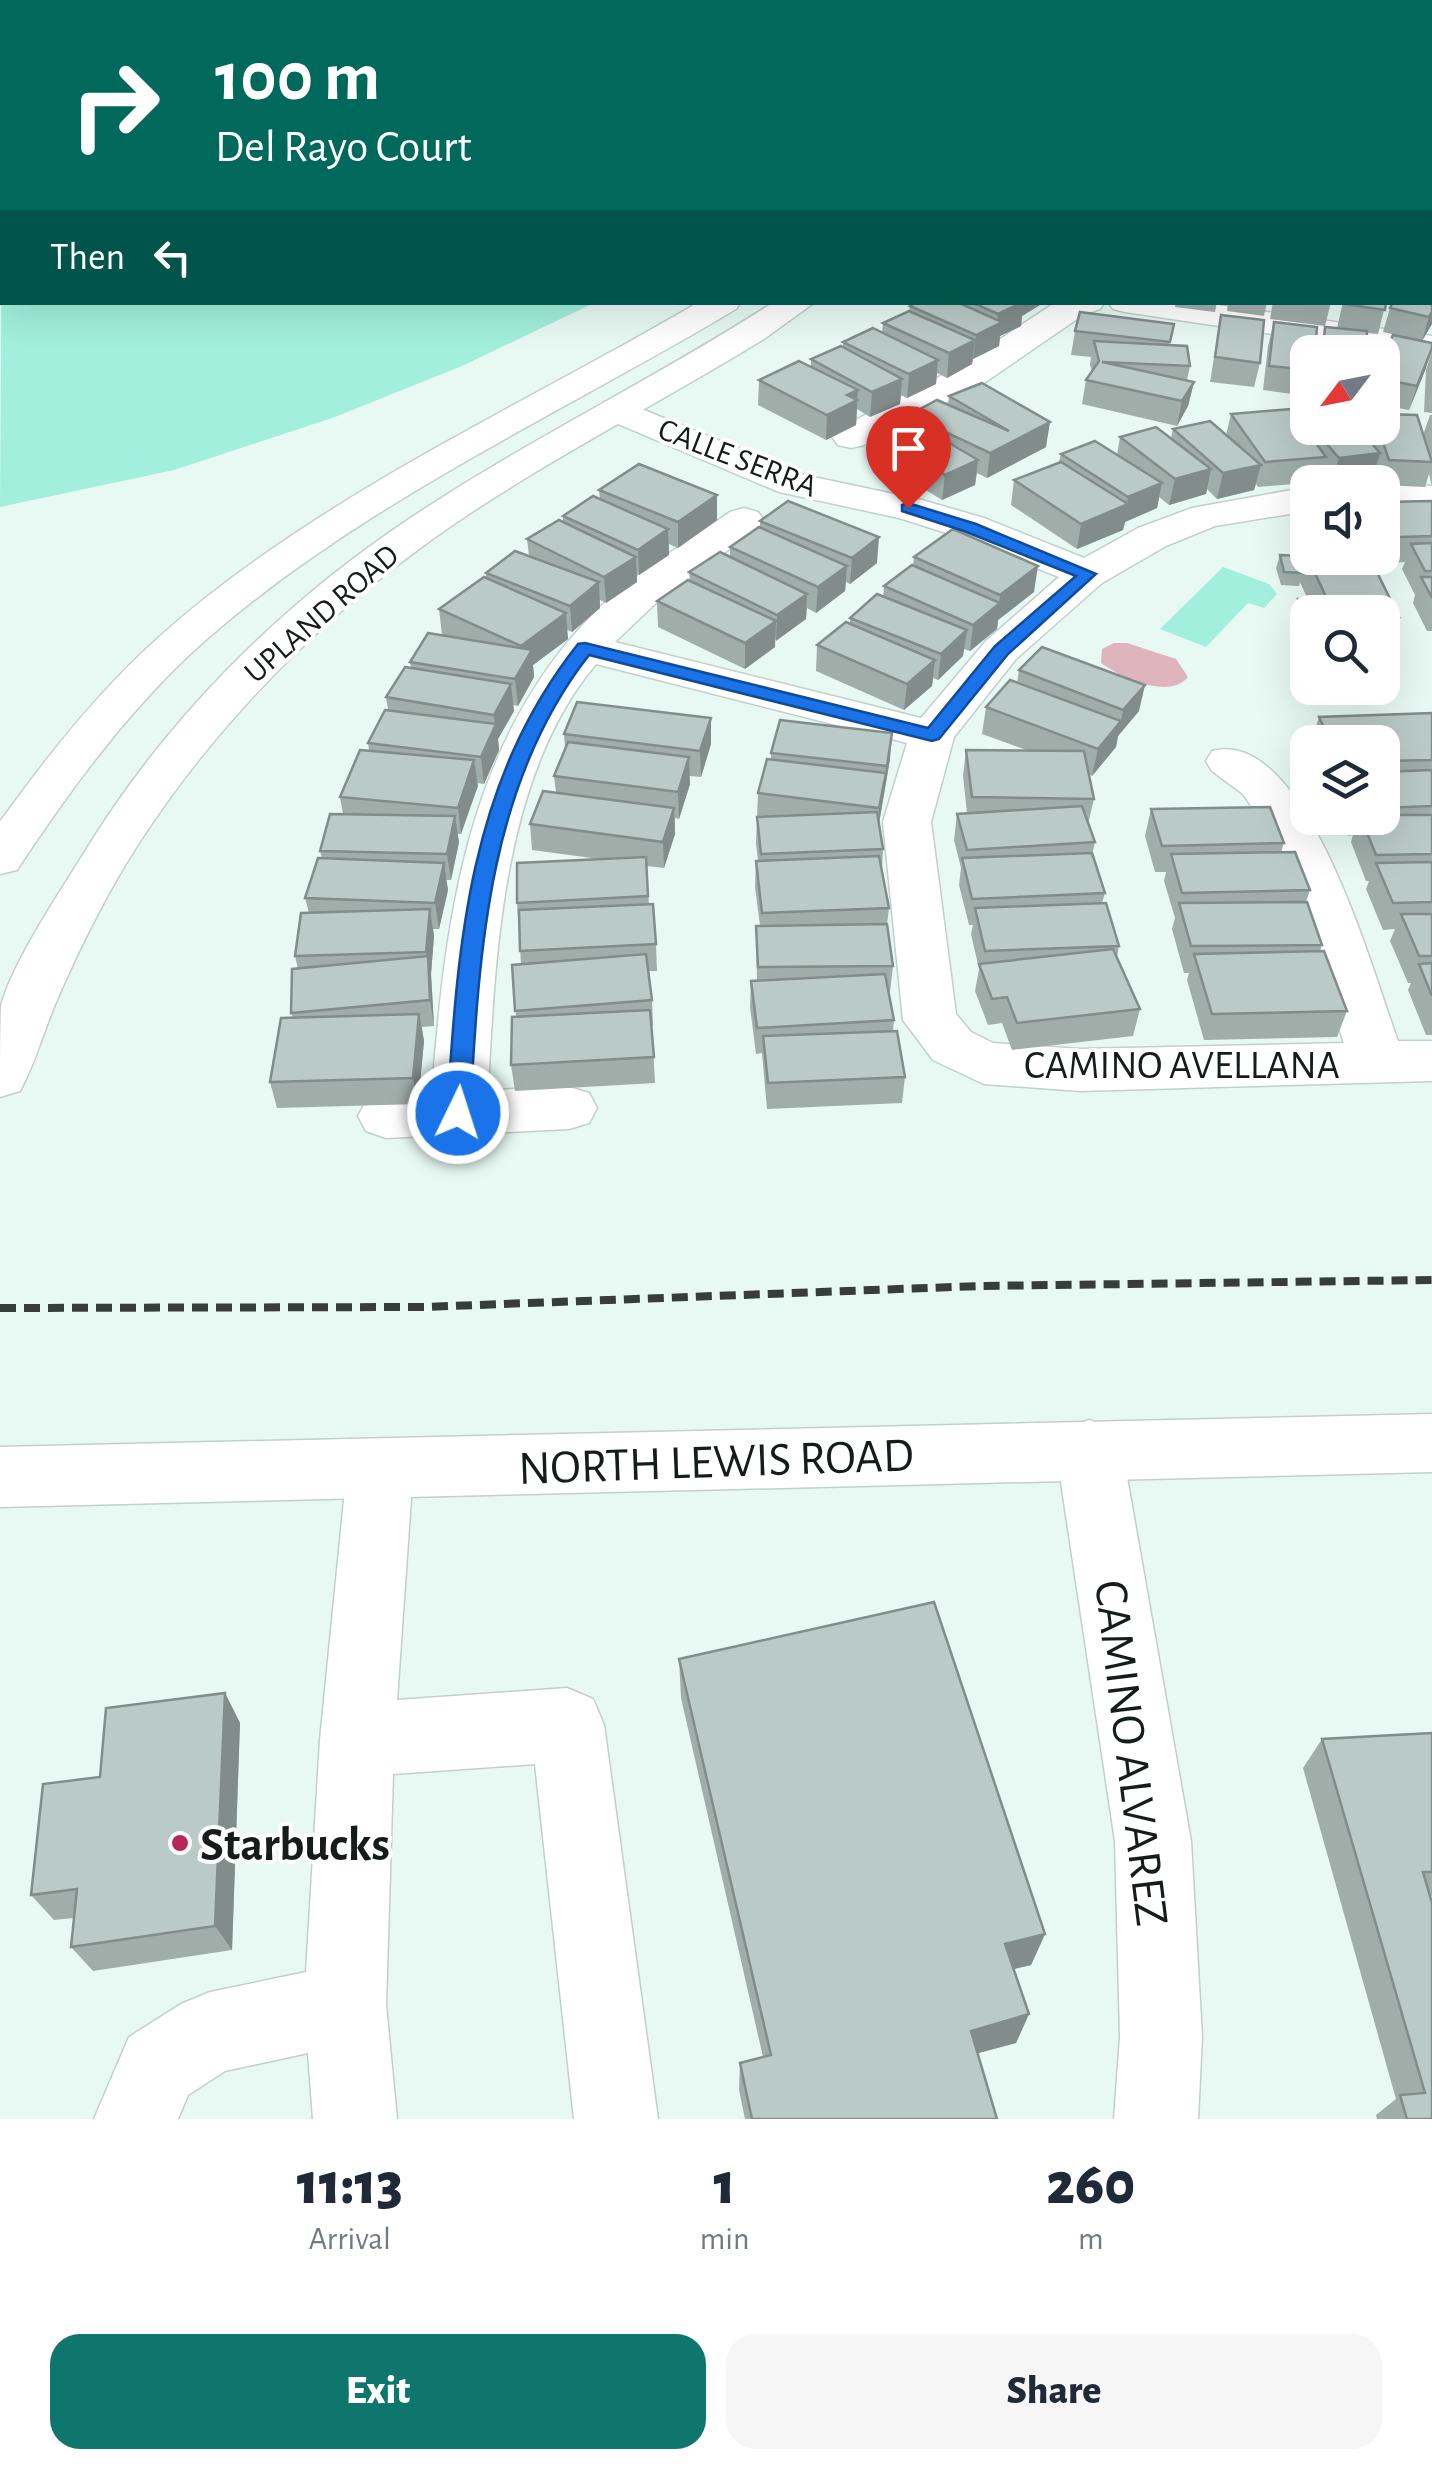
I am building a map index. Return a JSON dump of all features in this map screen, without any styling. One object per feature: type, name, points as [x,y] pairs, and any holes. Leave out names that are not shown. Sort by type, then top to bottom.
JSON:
[{"type":"street","name":"UPLAND ROAD","points":[[0,858],[50,782],[83,742],[149,671],[202,622],[365,507],[719,305]]},
{"type":"street","name":"UPLAND ROAD","points":[[0,1076],[36,985],[87,888],[140,804],[204,722],[264,659],[354,579],[478,491],[793,305]]},
{"type":"street","points":[[851,437],[971,374],[1080,305]]},
{"type":"street","points":[[1146,305],[1432,347]]},
{"type":"street","name":"CALLE SERRA","points":[[617,410],[793,484],[924,513],[1088,574]]},
{"type":"street","points":[[1400,497],[1432,498]]},
{"type":"street","points":[[585,648],[932,735],[1001,650],[1088,574],[1152,538],[1206,516],[1290,502]]},
{"type":"street","points":[[458,1113],[468,962],[488,844],[531,733],[558,682],[612,619],[744,520]]},
{"type":"street","name":"CAMINO AVELLANA","points":[[932,735],[907,822],[930,1020],[952,1046],[984,1063],[1080,1070],[1432,1061]]},
{"type":"street","points":[[1229,761],[1260,783],[1299,840],[1378,1062]]},
{"type":"street","points":[[386,1116],[570,1108]]},
{"type":"street","name":"NORTH LEWIS ROAD","points":[[0,1477],[1432,1443]]},
{"type":"street","name":"CAMINO ALVAREZ","points":[[1089,1449],[1153,1841],[1161,2037],[1156,2119]]},
{"type":"street","points":[[355,2119],[346,2005],[357,1740],[380,1470]]},
{"type":"street","points":[[357,1740],[567,1725],[616,2119]]},
{"type":"street","points":[[136,2119],[158,2066],[210,2033],[346,2005]]},
{"type":"shaded area","points":[[1,305],[590,305],[462,366],[335,417],[174,470],[0,507]]},
{"type":"shaded area","points":[[1223,567],[1269,584],[1277,594],[1264,608],[1248,603],[1206,647],[1160,629]]},
{"type":"shaded area","points":[[1114,643],[1127,643],[1176,659],[1188,677],[1180,684],[1158,687],[1121,675],[1101,663],[1102,649]]},
{"type":"building","points":[[964,305],[1002,322],[976,335],[910,306]]},
{"type":"building","points":[[978,305],[1017,305],[998,314]]},
{"type":"building","points":[[1351,305],[1386,305],[1385,310]]},
{"type":"building","points":[[1432,305],[1432,312],[1429,317],[1390,308]]},
{"type":"building","points":[[909,311],[975,340],[949,353],[883,323]]},
{"type":"building","points":[[1080,312],[1174,324],[1170,342],[1075,331]]},
{"type":"building","points":[[1221,315],[1264,320],[1260,363],[1215,357]]},
{"type":"building","points":[[1274,322],[1317,327],[1316,335],[1290,335],[1290,368],[1269,366]]},
{"type":"building","points":[[1325,327],[1367,331],[1367,335],[1324,335]]},
{"type":"building","points":[[873,328],[938,360],[909,374],[843,342]]},
{"type":"building","points":[[1400,336],[1432,343],[1417,386],[1400,383]]},
{"type":"building","points":[[1094,341],[1187,346],[1190,366],[1102,362],[1194,382],[1182,401],[1086,380],[1099,361]]},
{"type":"building","points":[[841,346],[902,379],[872,392],[811,359]]},
{"type":"building","points":[[799,361],[858,390],[847,395],[857,400],[827,415],[759,380]]},
{"type":"building","points":[[982,383],[1050,422],[990,453],[909,415],[937,400],[1009,431],[949,396]]},
{"type":"building","points":[[1290,409],[1290,445],[1317,445],[1326,457],[1265,462],[1231,414]]},
{"type":"building","points":[[1400,415],[1417,415],[1432,462],[1389,460],[1384,445],[1400,445]]},
{"type":"building","points":[[907,418],[978,460],[945,475],[873,432]]},
{"type":"building","points":[[1210,421],[1261,465],[1223,473],[1173,429]]},
{"type":"building","points":[[1156,427],[1211,469],[1175,479],[1120,437]]},
{"type":"building","points":[[1095,441],[1162,483],[1128,497],[1061,454]]},
{"type":"building","points":[[1328,445],[1373,445],[1380,453],[1339,458]]},
{"type":"building","points":[[1061,462],[1128,504],[1081,524],[1014,480]]},
{"type":"building","points":[[639,464],[717,495],[678,522],[599,490]]},
{"type":"building","points":[[593,496],[668,529],[638,550],[563,516]]},
{"type":"building","points":[[788,501],[879,537],[852,558],[760,521]]},
{"type":"building","points":[[1432,501],[1432,536],[1400,537],[1400,502]]},
{"type":"building","points":[[559,520],[636,557],[604,577],[527,539]]},
{"type":"building","points":[[759,527],[847,566],[818,587],[730,547]]},
{"type":"building","points":[[953,529],[1038,566],[1000,595],[914,557]]},
{"type":"building","points":[[1432,543],[1432,571],[1425,571],[1411,544]]},
{"type":"building","points":[[515,551],[599,582],[570,606],[486,573]]},
{"type":"building","points":[[720,552],[807,594],[777,615],[689,572]]},
{"type":"building","points":[[1280,555],[1290,556],[1290,572],[1284,572]]},
{"type":"building","points":[[912,565],[1000,603],[973,625],[884,586]]},
{"type":"building","points":[[1316,575],[1378,575],[1388,595],[1325,595]]},
{"type":"building","points":[[484,577],[566,613],[521,646],[439,609]]},
{"type":"building","points":[[1421,577],[1432,577],[1432,598]]},
{"type":"building","points":[[688,580],[776,621],[745,643],[657,601]]},
{"type":"building","points":[[877,594],[967,630],[941,654],[850,618]]},
{"type":"building","points":[[846,622],[935,660],[907,684],[817,645]]},
{"type":"building","points":[[428,633],[532,650],[515,679],[410,662]]},
{"type":"building","points":[[1042,647],[1145,685],[1123,710],[1019,670]]},
{"type":"building","points":[[405,667],[511,684],[494,715],[386,697]]},
{"type":"building","points":[[1010,680],[1121,721],[1098,749],[986,707]]},
{"type":"building","points":[[577,702],[711,718],[700,751],[564,734]]},
{"type":"building","points":[[385,710],[496,724],[481,757],[368,743]]},
{"type":"building","points":[[1432,713],[1432,760],[1400,761],[1400,725],[1323,725],[1319,717]]},
{"type":"building","points":[[780,720],[892,733],[887,766],[771,753]]},
{"type":"building","points":[[568,742],[689,757],[678,792],[554,776]]},
{"type":"building","points":[[360,750],[474,760],[458,808],[340,797]]},
{"type":"building","points":[[966,750],[1084,751],[1094,799],[972,797]]},
{"type":"building","points":[[767,759],[886,773],[879,808],[758,793]]},
{"type":"building","points":[[1432,770],[1432,806],[1400,807],[1400,771]]},
{"type":"building","points":[[543,791],[674,808],[663,842],[530,824]]},
{"type":"building","points":[[1082,806],[1095,842],[967,850],[957,814]]},
{"type":"building","points":[[1270,807],[1284,843],[1162,846],[1151,809]]},
{"type":"building","points":[[877,812],[883,849],[761,854],[757,817]]},
{"type":"building","points":[[330,814],[455,816],[447,854],[320,851]]},
{"type":"building","points":[[1400,815],[1432,815],[1432,854],[1376,855],[1368,835],[1400,835]]},
{"type":"building","points":[[1295,852],[1310,890],[1182,893],[1171,854]]},
{"type":"building","points":[[1092,853],[1105,893],[972,899],[962,858]]},
{"type":"building","points":[[879,856],[889,908],[762,913],[756,861]]},
{"type":"building","points":[[646,857],[648,896],[517,903],[517,863]]},
{"type":"building","points":[[318,858],[444,863],[435,903],[305,898]]},
{"type":"building","points":[[1432,862],[1432,902],[1393,903],[1376,863]]},
{"type":"building","points":[[1307,902],[1322,945],[1191,946],[1179,903]]},
{"type":"building","points":[[1106,903],[1119,946],[985,951],[975,908]]},
{"type":"building","points":[[653,904],[656,944],[520,951],[519,910]]},
{"type":"building","points":[[430,909],[426,952],[295,956],[301,913]]},
{"type":"building","points":[[1401,914],[1432,914],[1432,956],[1419,956]]},
{"type":"building","points":[[887,924],[893,966],[758,967],[756,926]]},
{"type":"building","points":[[1113,949],[1140,1009],[1017,1023],[1007,997],[992,999],[979,964]]},
{"type":"building","points":[[1324,951],[1347,1011],[1212,1014],[1194,954]]},
{"type":"building","points":[[646,954],[652,1000],[515,1011],[512,965]]},
{"type":"building","points":[[428,956],[430,1000],[291,1013],[292,969]]},
{"type":"building","points":[[1432,963],[1432,996],[1419,964]]},
{"type":"building","points":[[885,974],[894,1020],[757,1028],[751,981]]},
{"type":"building","points":[[650,1010],[654,1057],[511,1065],[512,1017]]},
{"type":"building","points":[[419,1014],[413,1078],[270,1082],[281,1018]]},
{"type":"building","points":[[897,1031],[905,1077],[768,1083],[763,1036]]},
{"type":"building","points":[[934,1602],[1045,1934],[1005,1944],[1029,2014],[971,2031],[997,2119],[752,2119],[740,2063],[771,2055],[679,1659]]},
{"type":"building","points":[[225,1693],[215,1926],[71,1947],[77,1889],[31,1895],[43,1784],[100,1777],[106,1708]]},
{"type":"building","points":[[1432,1733],[1432,1872],[1423,1872],[1432,1903],[1432,2119],[1407,2119],[1400,2095],[1425,2093],[1322,1739]]},
{"type":"railway","points":[[0,1308],[424,1307],[979,1286],[1432,1280]]},
{"type":"place","name":"Starbucks","points":[[180,1843]]},
{"type":"route","points":[[458,1113],[468,962],[488,844],[531,733],[558,682],[585,648],[932,735],[1001,650],[1088,574],[908,508]]}]
